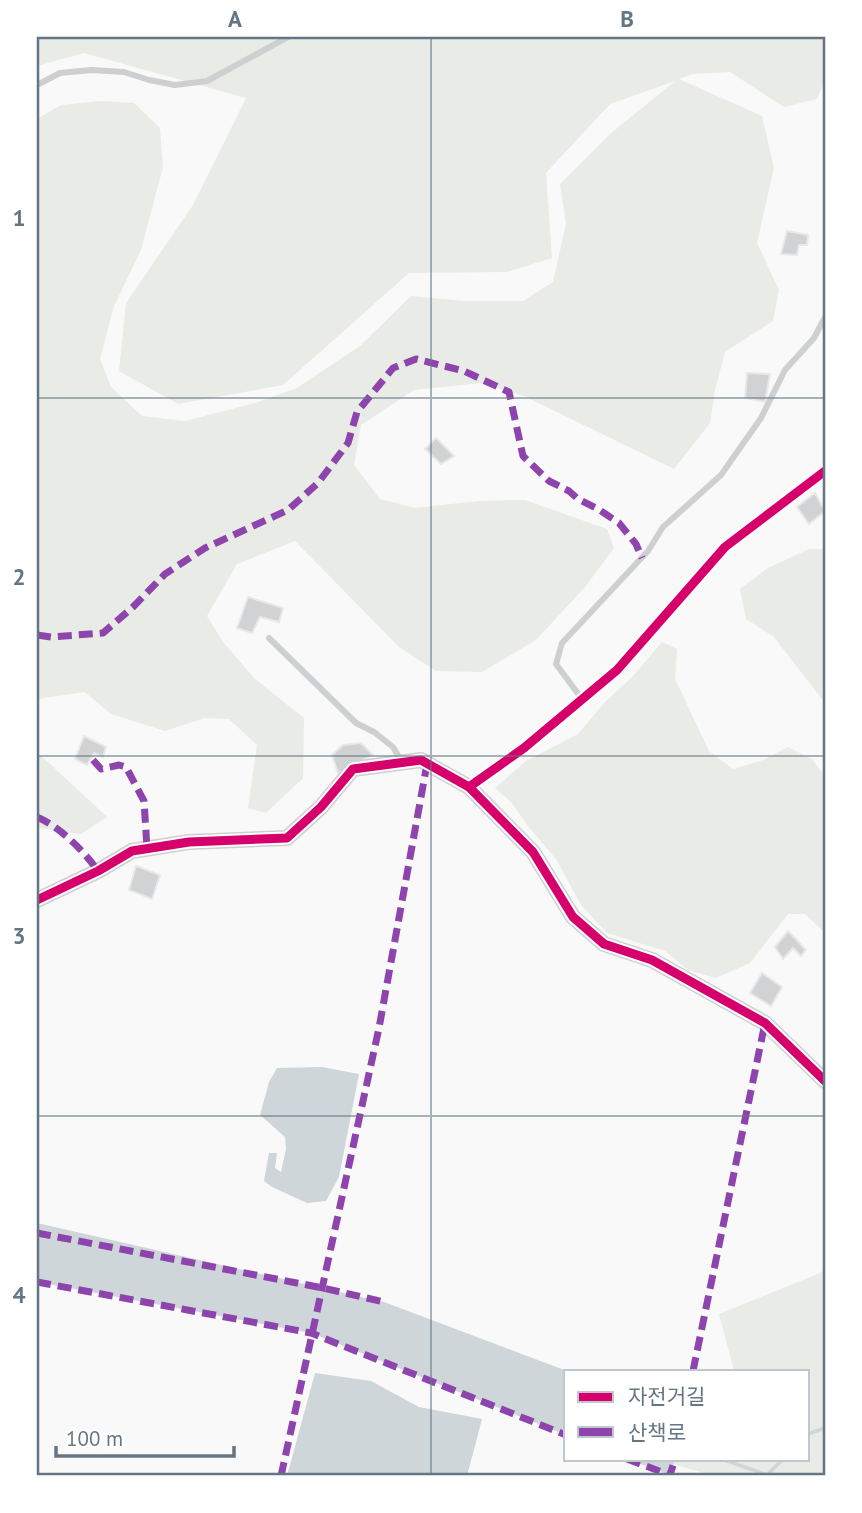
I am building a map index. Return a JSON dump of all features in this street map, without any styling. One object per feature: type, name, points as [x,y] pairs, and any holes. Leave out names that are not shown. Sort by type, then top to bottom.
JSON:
[{"type":"street","points":[[469,787],[524,748],[617,670],[725,547],[825,471]]},
{"type":"street","points":[[37,900],[98,871],[132,851],[189,842],[287,838],[321,807],[354,769],[421,760],[469,787],[533,852],[573,917],[604,944],[652,960],[765,1023],[825,1081]]},
{"type":"lane","points":[[37,85],[60,74],[92,70],[124,72],[175,85],[208,81],[288,37]]},
{"type":"lane","points":[[582,699],[556,664],[562,643],[648,551],[663,527],[721,475],[761,418],[785,370],[814,338],[825,317]]},
{"type":"lane","points":[[269,638],[356,723],[374,732],[393,747],[402,763]]},
{"type":"shaded area","points":[[37,37],[825,37],[825,80],[817,99],[784,107],[730,72],[693,74],[679,79],[762,116],[774,168],[757,243],[779,290],[773,321],[725,352],[710,423],[674,469],[524,396],[480,383],[414,390],[361,425],[354,465],[380,499],[415,508],[479,501],[525,500],[607,529],[614,548],[585,587],[536,640],[482,672],[436,671],[399,647],[295,541],[237,564],[207,616],[223,642],[255,679],[304,718],[303,778],[266,813],[248,808],[257,745],[229,719],[205,718],[165,731],[111,714],[85,692],[37,699],[37,119],[61,105],[101,101],[134,103],[160,128],[163,167],[141,250],[114,306],[100,359],[111,387],[142,416],[185,421],[255,403],[297,388],[360,346],[411,296],[465,301],[523,301],[553,282],[566,224],[560,184],[610,134],[675,81],[610,104],[546,173],[552,258],[507,272],[409,273],[283,385],[178,404],[119,371],[126,303],[193,205],[246,98],[84,53],[37,66]]},
{"type":"shaded area","points":[[809,549],[825,549],[825,703],[774,637],[746,619],[740,589],[768,568]]},
{"type":"shaded area","points":[[662,642],[677,649],[675,679],[709,751],[733,769],[763,760],[788,747],[812,759],[825,776],[825,933],[805,914],[788,914],[750,963],[716,978],[688,970],[665,951],[607,933],[581,905],[556,859],[511,802],[495,788],[526,761],[578,734]]},
{"type":"shaded area","points":[[37,752],[107,817],[81,834],[37,828]]},
{"type":"shaded area","points":[[322,1067],[359,1074],[339,1177],[326,1201],[307,1203],[264,1181],[269,1153],[277,1153],[275,1168],[281,1172],[286,1149],[285,1137],[260,1115],[269,1082],[277,1068]]},
{"type":"shaded area","points":[[37,1223],[384,1302],[564,1370],[564,1434],[311,1333],[37,1282]]},
{"type":"shaded area","points":[[825,1269],[825,1476],[715,1476],[672,1464],[674,1460],[810,1460],[810,1370],[734,1370],[719,1314]]},
{"type":"shaded area","points":[[315,1373],[371,1381],[419,1407],[482,1419],[467,1476],[360,1476],[349,1473],[349,1476],[287,1476]]},
{"type":"shaded area","points":[[630,1460],[675,1460],[670,1475]]},
{"type":"building","points":[[787,231],[808,235],[807,245],[799,245],[797,255],[781,254]]},
{"type":"building","points":[[747,373],[770,374],[765,402],[745,398]]},
{"type":"building","points":[[436,438],[454,456],[441,464],[425,449]]},
{"type":"building","points":[[815,493],[825,511],[809,524],[797,507]]},
{"type":"building","points":[[248,597],[283,608],[279,622],[260,617],[252,633],[237,628]]},
{"type":"building","points":[[84,736],[106,747],[103,757],[94,753],[87,765],[75,759]]},
{"type":"building","points":[[361,743],[373,755],[338,773],[332,755],[343,745]]},
{"type":"building","points":[[136,866],[160,875],[152,899],[129,890]]},
{"type":"building","points":[[788,931],[806,950],[801,956],[793,948],[783,959],[775,947]]},
{"type":"building","points":[[762,973],[782,987],[771,1006],[750,993]]},
{"type":"waterway","points":[[810,1433],[825,1428]]},
{"type":"waterway","points":[[725,1460],[767,1475],[782,1460]]},
{"type":"marked path","points":[[37,635],[51,637],[103,633],[165,574],[205,548],[288,510],[318,483],[348,443],[357,412],[393,368],[416,359],[464,371],[509,392],[523,456],[549,481],[619,523],[636,544],[642,558]]},
{"type":"marked path","points":[[93,760],[101,769],[119,765],[126,767],[144,801],[147,848]]},
{"type":"marked path","points":[[281,1476],[379,1028],[427,764]]},
{"type":"marked path","points":[[37,817],[70,840],[98,871]]},
{"type":"marked path","points":[[693,1370],[765,1023]]},
{"type":"marked path","points":[[37,1233],[384,1302]]},
{"type":"marked path","points":[[37,1282],[311,1333],[564,1434]]},
{"type":"marked path","points":[[630,1460],[670,1475],[675,1460]]},
{"type":"cycle path","points":[[469,787],[524,748],[617,670],[725,547],[825,471]]},
{"type":"cycle path","points":[[37,900],[98,871],[132,851],[189,842],[287,838],[321,807],[353,769],[421,760],[469,787],[533,852],[573,917],[604,944],[652,960],[765,1023],[825,1081]]}]
